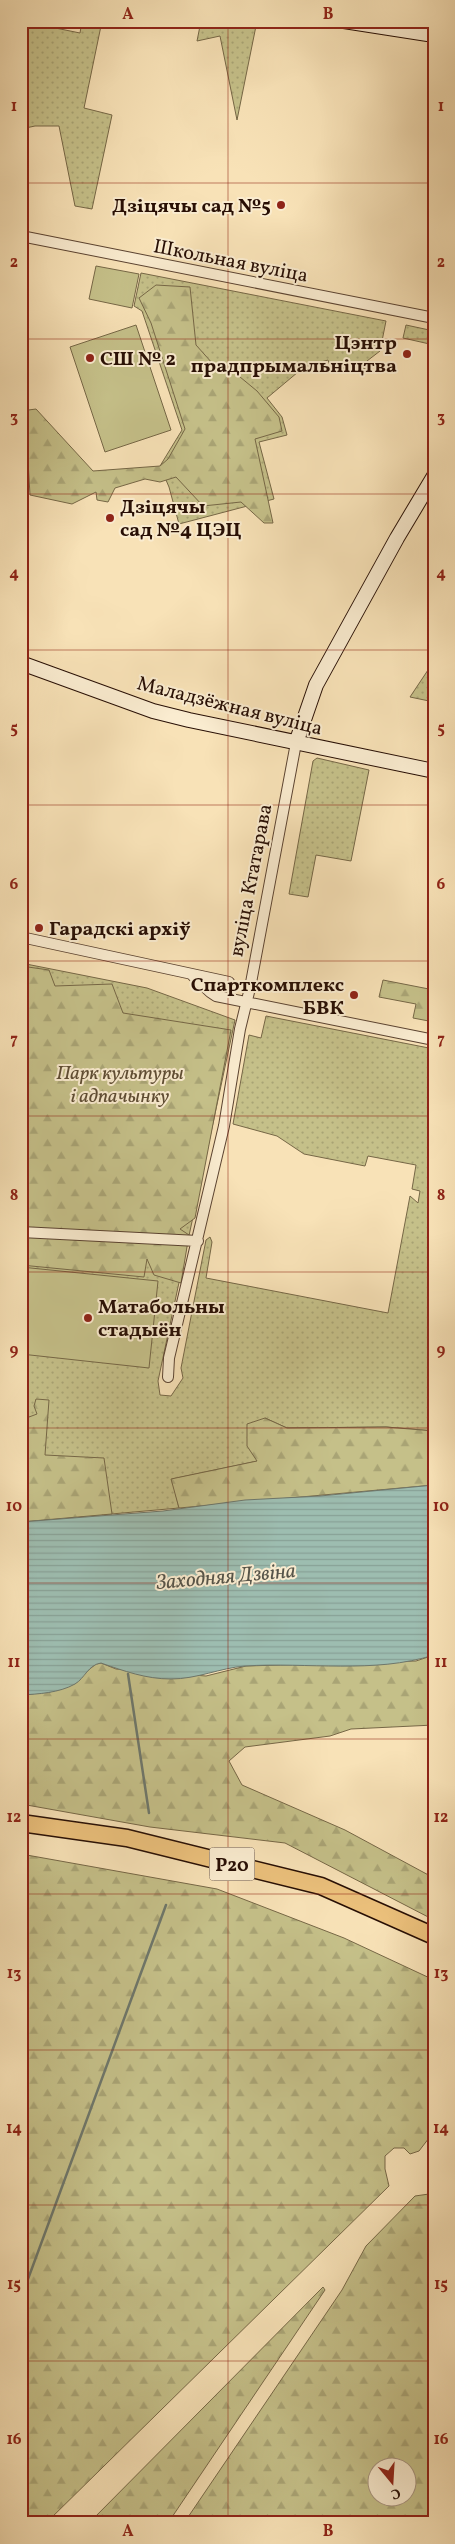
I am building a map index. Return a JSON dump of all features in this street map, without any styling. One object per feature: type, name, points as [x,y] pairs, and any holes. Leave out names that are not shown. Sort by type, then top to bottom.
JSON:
[{"type":"main road","points":[[344,21],[434,35]]},
{"type":"main road","name":"вуліца Ктатарава","points":[[296,744],[316,686],[364,596],[434,476]]},
{"type":"main road","name":"Маладзёжная вуліца","points":[[21,663],[152,711],[296,744],[434,771]]},
{"type":"main road","name":"Р20","points":[[21,1824],[127,1838],[321,1886],[434,1936]]},
{"type":"street","name":"Школьная вуліца","points":[[21,236],[434,318]]},
{"type":"street","name":"вуліца Ктатарава","points":[[168,1377],[169,1358],[224,1126],[296,744]]},
{"type":"street","points":[[21,937],[229,982]]},
{"type":"street","points":[[192,975],[210,992],[246,1003],[434,1040]]},
{"type":"street","points":[[21,1232],[198,1241]]},
{"type":"green space","points":[[21,21],[80,33],[82,21],[102,21],[84,108],[112,115],[92,209],[75,206],[59,126],[35,126],[21,129]]},
{"type":"green space","points":[[201,21],[257,21],[237,120],[220,36],[197,41]]},
{"type":"green space","points":[[96,266],[139,274],[132,308],[89,299]]},
{"type":"green space","points":[[141,273],[386,321],[380,351],[367,361],[365,369],[348,367],[332,371],[328,360],[304,367],[267,398],[282,417],[287,435],[259,442],[274,499],[179,524],[169,487],[160,466],[182,430],[142,311],[134,306]]},
{"type":"green space","points":[[156,285],[190,287],[196,345],[213,364],[234,372],[257,391],[279,417],[282,431],[255,439],[273,523],[264,523],[241,502],[203,506],[176,477],[160,482],[145,479],[115,488],[108,502],[97,500],[96,492],[72,504],[30,495],[28,461],[21,451],[21,411],[36,409],[93,471],[160,466],[168,459],[185,429],[151,323],[139,298]]},
{"type":"green space","points":[[136,325],[171,430],[105,452],[70,347]]},
{"type":"green space","points":[[406,325],[434,331],[434,345],[403,338]]},
{"type":"green space","points":[[434,661],[434,702],[410,697]]},
{"type":"green space","points":[[317,758],[369,770],[351,861],[316,855],[308,897],[289,894],[313,761]]},
{"type":"green space","name":"Парк культуры і адпачынку","points":[[21,963],[147,988],[235,1020],[158,1381],[160,1395],[171,1396],[183,1378],[181,1368],[206,1240],[210,1237],[212,1242],[206,1278],[388,1313],[410,1196],[418,1203],[420,1191],[412,1189],[416,1165],[368,1156],[365,1166],[304,1154],[277,1136],[233,1124],[249,1035],[261,1038],[266,1016],[434,1049],[434,1431],[386,1427],[287,1428],[265,1418],[258,1461],[172,1479],[179,1508],[21,1522]]},
{"type":"green space","name":"Парк культуры і адпачынку","points":[[21,966],[49,970],[55,986],[112,984],[123,1013],[231,1030],[195,1218],[180,1229],[189,1235],[181,1283],[154,1275],[147,1259],[144,1277],[21,1265],[21,1050],[25,1045],[21,1043]]},
{"type":"green space","points":[[383,980],[434,990],[434,1022],[413,1018],[416,1004],[379,997]]},
{"type":"green space","name":"Матабольны стадыён","points":[[21,1267],[158,1281],[149,1368],[21,1354]]},
{"type":"green space","points":[[36,1399],[49,1400],[45,1455],[104,1458],[112,1514],[21,1522],[21,1409],[24,1408],[29,1417],[37,1414],[34,1406]]},
{"type":"green space","points":[[265,1418],[287,1428],[386,1427],[434,1431],[434,1485],[179,1508],[171,1479],[257,1461],[247,1446],[247,1424]]},
{"type":"green space","points":[[434,1655],[434,1725],[351,1729],[330,1736],[245,1747],[229,1761],[242,1785],[345,1830],[434,1878],[434,1920],[285,1843],[150,1827],[21,1804],[21,1695],[50,1692],[86,1672],[96,1664],[101,1663],[116,1669],[206,1676],[246,1666],[416,1661]]},
{"type":"green space","points":[[21,1854],[217,1889],[344,1938],[434,1980],[434,2137],[429,2138],[419,2151],[410,2154],[404,2148],[394,2148],[385,2156],[385,2169],[389,2186],[46,2523],[21,2523]]},
{"type":"green space","points":[[429,2194],[434,2197],[434,2523],[184,2523],[342,2290],[366,2246],[415,2196]]},
{"type":"green space","points":[[323,2287],[325,2290],[168,2523],[89,2523]]},
{"type":"water","name":"Заходняя Дзвіна","points":[[434,1485],[434,1655],[411,1661],[364,1666],[245,1666],[181,1679],[162,1679],[144,1676],[101,1663],[93,1666],[75,1684],[69,1687],[21,1695],[21,1522],[163,1511],[245,1500],[320,1496]]},
{"type":"waterway","points":[[128,1674],[149,1813]]},
{"type":"waterway","points":[[21,2298],[166,1905]]},
{"type":"place","name":"Дзіцячы сад №5","points":[[281,205]]},
{"type":"place","name":"Цэнтр прадпрымальніцтва","points":[[407,354]]},
{"type":"place","name":"СШ № 2","points":[[90,358]]},
{"type":"place","name":"Дзіцячы сад №4 ЦЭЦ","points":[[110,518]]},
{"type":"place","name":"Гарадскі архіў","points":[[39,928]]},
{"type":"place","name":"Спарткомплекс БВК","points":[[354,995]]},
{"type":"place","name":"Матабольны стадыён","points":[[88,1318]]}]
